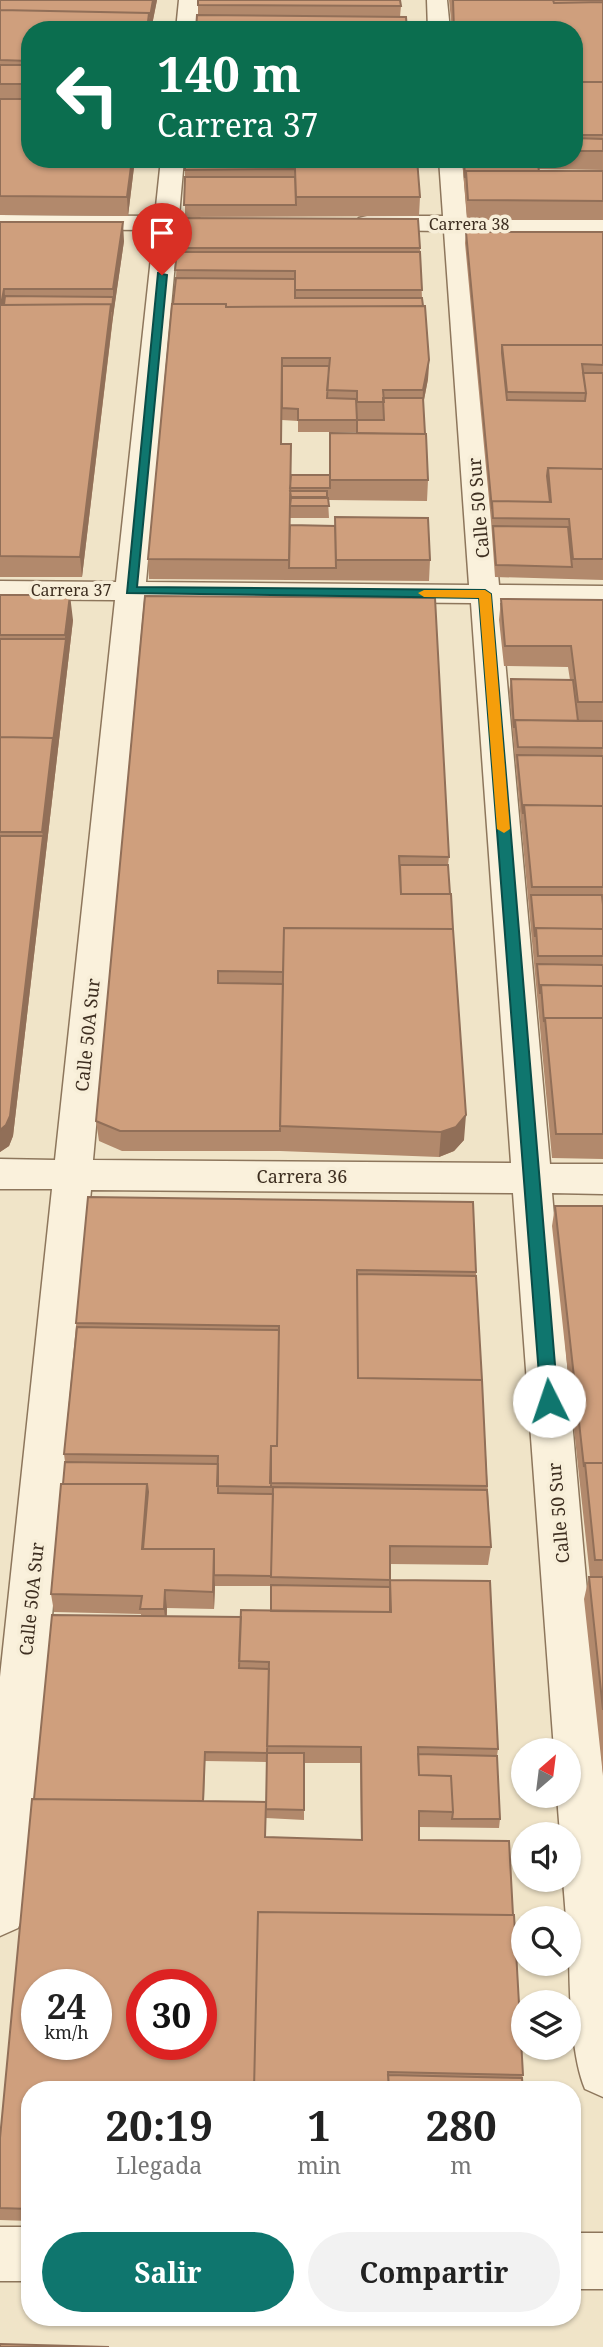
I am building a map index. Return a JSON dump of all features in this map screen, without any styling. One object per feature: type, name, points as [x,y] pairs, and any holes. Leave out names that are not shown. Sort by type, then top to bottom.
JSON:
[{"type":"street","points":[[187,21],[189,0]]},
{"type":"street","points":[[437,0],[438,21]]},
{"type":"street","name":"Calle 50A Sur","points":[[0,1911],[172,168]]},
{"type":"street","name":"Calle 50 Sur","points":[[451,168],[603,2071]]},
{"type":"street","points":[[0,222],[208,223]]},
{"type":"street","name":"Carrera 38","points":[[345,223],[603,224]]},
{"type":"street","name":"Carrera 37","points":[[0,590],[603,595]]},
{"type":"street","name":"Carrera 36","points":[[0,1174],[603,1179]]},
{"type":"street","points":[[0,2254],[21,2254]]},
{"type":"street","points":[[581,2261],[603,2261]]},
{"type":"building","points":[[0,0],[153,0],[150,17],[149,13],[0,10]]},
{"type":"building","points":[[198,0],[400,0],[401,6],[198,5]]},
{"type":"building","points":[[453,0],[603,2],[603,82],[583,82],[583,21],[454,21]]},
{"type":"building","points":[[553,0],[603,0],[603,2],[554,3]]},
{"type":"building","points":[[0,10],[149,13],[148,21],[21,21],[21,61],[0,60]]},
{"type":"building","points":[[197,15],[406,17],[406,21],[197,21]]},
{"type":"building","points":[[0,65],[21,65],[21,84],[0,84]]},
{"type":"building","points":[[583,82],[603,82],[603,135],[583,135]]},
{"type":"building","points":[[0,99],[21,99],[21,168],[131,168],[127,197],[0,196]]},
{"type":"building","points":[[583,138],[603,139],[603,151],[583,151]]},
{"type":"building","points":[[185,168],[418,168],[420,197],[296,197],[295,169]]},
{"type":"building","points":[[464,168],[538,168],[539,171],[466,171],[465,178]]},
{"type":"building","points":[[466,171],[603,171],[603,201],[468,200]]},
{"type":"building","points":[[185,177],[295,177],[296,205],[184,205]]},
{"type":"building","points":[[179,218],[418,219],[420,248],[177,248]]},
{"type":"building","points":[[0,222],[123,222],[113,289],[4,289],[1,305],[111,304],[80,557],[0,556]]},
{"type":"building","points":[[466,232],[603,232],[603,345],[502,345],[507,400],[585,401],[583,373],[603,373],[603,469],[548,468],[550,502],[492,501],[492,509]]},
{"type":"building","points":[[177,252],[420,252],[422,290],[295,290],[295,271],[175,270]]},
{"type":"building","points":[[176,278],[295,279],[295,298],[422,298],[423,306],[226,307],[226,304],[173,304]]},
{"type":"building","points":[[5,296],[113,297],[112,312],[111,304],[4,305]]},
{"type":"building","points":[[172,304],[226,304],[226,307],[425,306],[429,360],[423,390],[383,390],[384,402],[357,402],[357,391],[327,390],[330,358],[282,358],[281,444],[291,444],[289,560],[148,559]]},
{"type":"building","points":[[502,345],[603,345],[603,365],[582,364],[586,393],[507,392]]},
{"type":"building","points":[[282,366],[329,366],[327,398],[356,399],[357,420],[298,420],[298,409],[282,408]]},
{"type":"building","points":[[383,398],[423,398],[425,434],[357,433],[357,420],[384,420]]},
{"type":"building","points":[[330,433],[426,434],[428,480],[330,480]]},
{"type":"building","points":[[548,468],[603,469],[603,559],[573,559],[569,519],[493,518],[492,501],[551,502]]},
{"type":"building","points":[[291,475],[330,475],[330,488],[290,488]]},
{"type":"building","points":[[290,491],[327,491],[327,497],[291,497]]},
{"type":"building","points":[[291,498],[328,498],[329,506],[290,506]]},
{"type":"building","points":[[335,517],[428,518],[430,560],[336,560]]},
{"type":"building","points":[[290,525],[335,526],[336,568],[289,568]]},
{"type":"building","points":[[493,526],[568,527],[572,567],[496,565]]},
{"type":"building","points":[[0,595],[70,595],[65,635],[0,635]]},
{"type":"building","points":[[145,596],[435,598],[449,857],[399,856],[401,894],[451,894],[453,929],[284,928],[283,972],[218,971],[218,983],[283,984],[280,1131],[120,1131],[96,1121]]},
{"type":"building","points":[[501,599],[603,600],[603,702],[578,702],[571,646],[505,646]]},
{"type":"building","points":[[0,639],[66,639],[53,742],[53,738],[0,737]]},
{"type":"building","points":[[511,679],[573,680],[578,721],[515,720],[514,728]]},
{"type":"building","points":[[515,720],[603,721],[603,748],[518,747]]},
{"type":"building","points":[[0,737],[53,738],[42,832],[0,832]]},
{"type":"building","points":[[517,755],[603,756],[603,806],[524,805],[523,814]]},
{"type":"building","points":[[524,805],[603,806],[603,887],[532,887]]},
{"type":"building","points":[[0,836],[43,836],[10,1116],[0,1130]]},
{"type":"building","points":[[400,865],[448,865],[450,894],[401,894]]},
{"type":"building","points":[[531,895],[602,895],[603,929],[536,928],[535,937]]},
{"type":"building","points":[[284,928],[453,929],[466,1115],[456,1127],[441,1132],[280,1126]]},
{"type":"building","points":[[536,928],[603,929],[603,956],[538,956]]},
{"type":"building","points":[[537,964],[603,965],[603,986],[541,985],[540,994]]},
{"type":"building","points":[[541,985],[603,986],[603,1018],[545,1018],[544,1022]]},
{"type":"building","points":[[545,1018],[603,1018],[603,1134],[556,1134]]},
{"type":"building","points":[[88,1197],[473,1202],[476,1272],[357,1270],[358,1378],[482,1380],[487,1486],[270,1483],[271,1446],[277,1446],[279,1326],[76,1323]]},
{"type":"building","points":[[555,1206],[603,1206],[603,1463],[585,1463],[584,1467]]},
{"type":"building","points":[[357,1274],[476,1276],[482,1380],[358,1378]]},
{"type":"building","points":[[77,1327],[279,1330],[277,1446],[271,1446],[271,1487],[217,1486],[218,1456],[64,1454]]},
{"type":"building","points":[[65,1462],[218,1464],[218,1493],[273,1494],[271,1576],[214,1575],[214,1549],[143,1549],[147,1484],[63,1484]]},
{"type":"building","points":[[585,1463],[603,1463],[603,1560],[595,1560]]},
{"type":"building","points":[[61,1484],[147,1484],[142,1549],[214,1549],[213,1592],[165,1590],[164,1609],[140,1609],[142,1596],[51,1594]]},
{"type":"building","points":[[273,1487],[487,1490],[491,1547],[390,1546],[390,1580],[271,1577]]},
{"type":"building","points":[[589,1577],[603,1577],[603,1710]]},
{"type":"building","points":[[390,1580],[490,1581],[498,1749],[418,1747],[419,1775],[451,1776],[453,1812],[419,1811],[419,1840],[509,1841],[511,1915],[258,1912],[254,2081],[21,2081],[21,2209],[0,2208],[0,2138],[32,1799],[266,1802],[265,1837],[362,1840],[361,1747],[267,1746],[269,1662],[239,1661],[241,1610],[391,1612]]},
{"type":"building","points":[[271,1585],[390,1587],[390,1612],[271,1611]]},
{"type":"building","points":[[52,1615],[241,1617],[239,1668],[269,1669],[267,1753],[205,1752],[203,1801],[34,1799]]},
{"type":"building","points":[[267,1753],[304,1753],[304,1810],[266,1809]]},
{"type":"building","points":[[418,1754],[497,1756],[500,1819],[452,1819],[451,1776],[419,1775]]},
{"type":"building","points":[[258,1912],[511,1915],[511,1976],[517,1976],[518,1990],[511,1990],[511,2060],[522,2060],[523,2075],[388,2072],[388,2081],[254,2081]]},
{"type":"building","points":[[388,2075],[522,2078],[522,2081],[388,2081]]},
{"type":"building","points":[[0,2344],[109,2347],[0,2347]]},
{"type":"slow traffic","points":[[424,593],[485,594],[504,829]]},
{"type":"route","points":[[162,275],[131,591],[485,594],[549,1401]]}]
